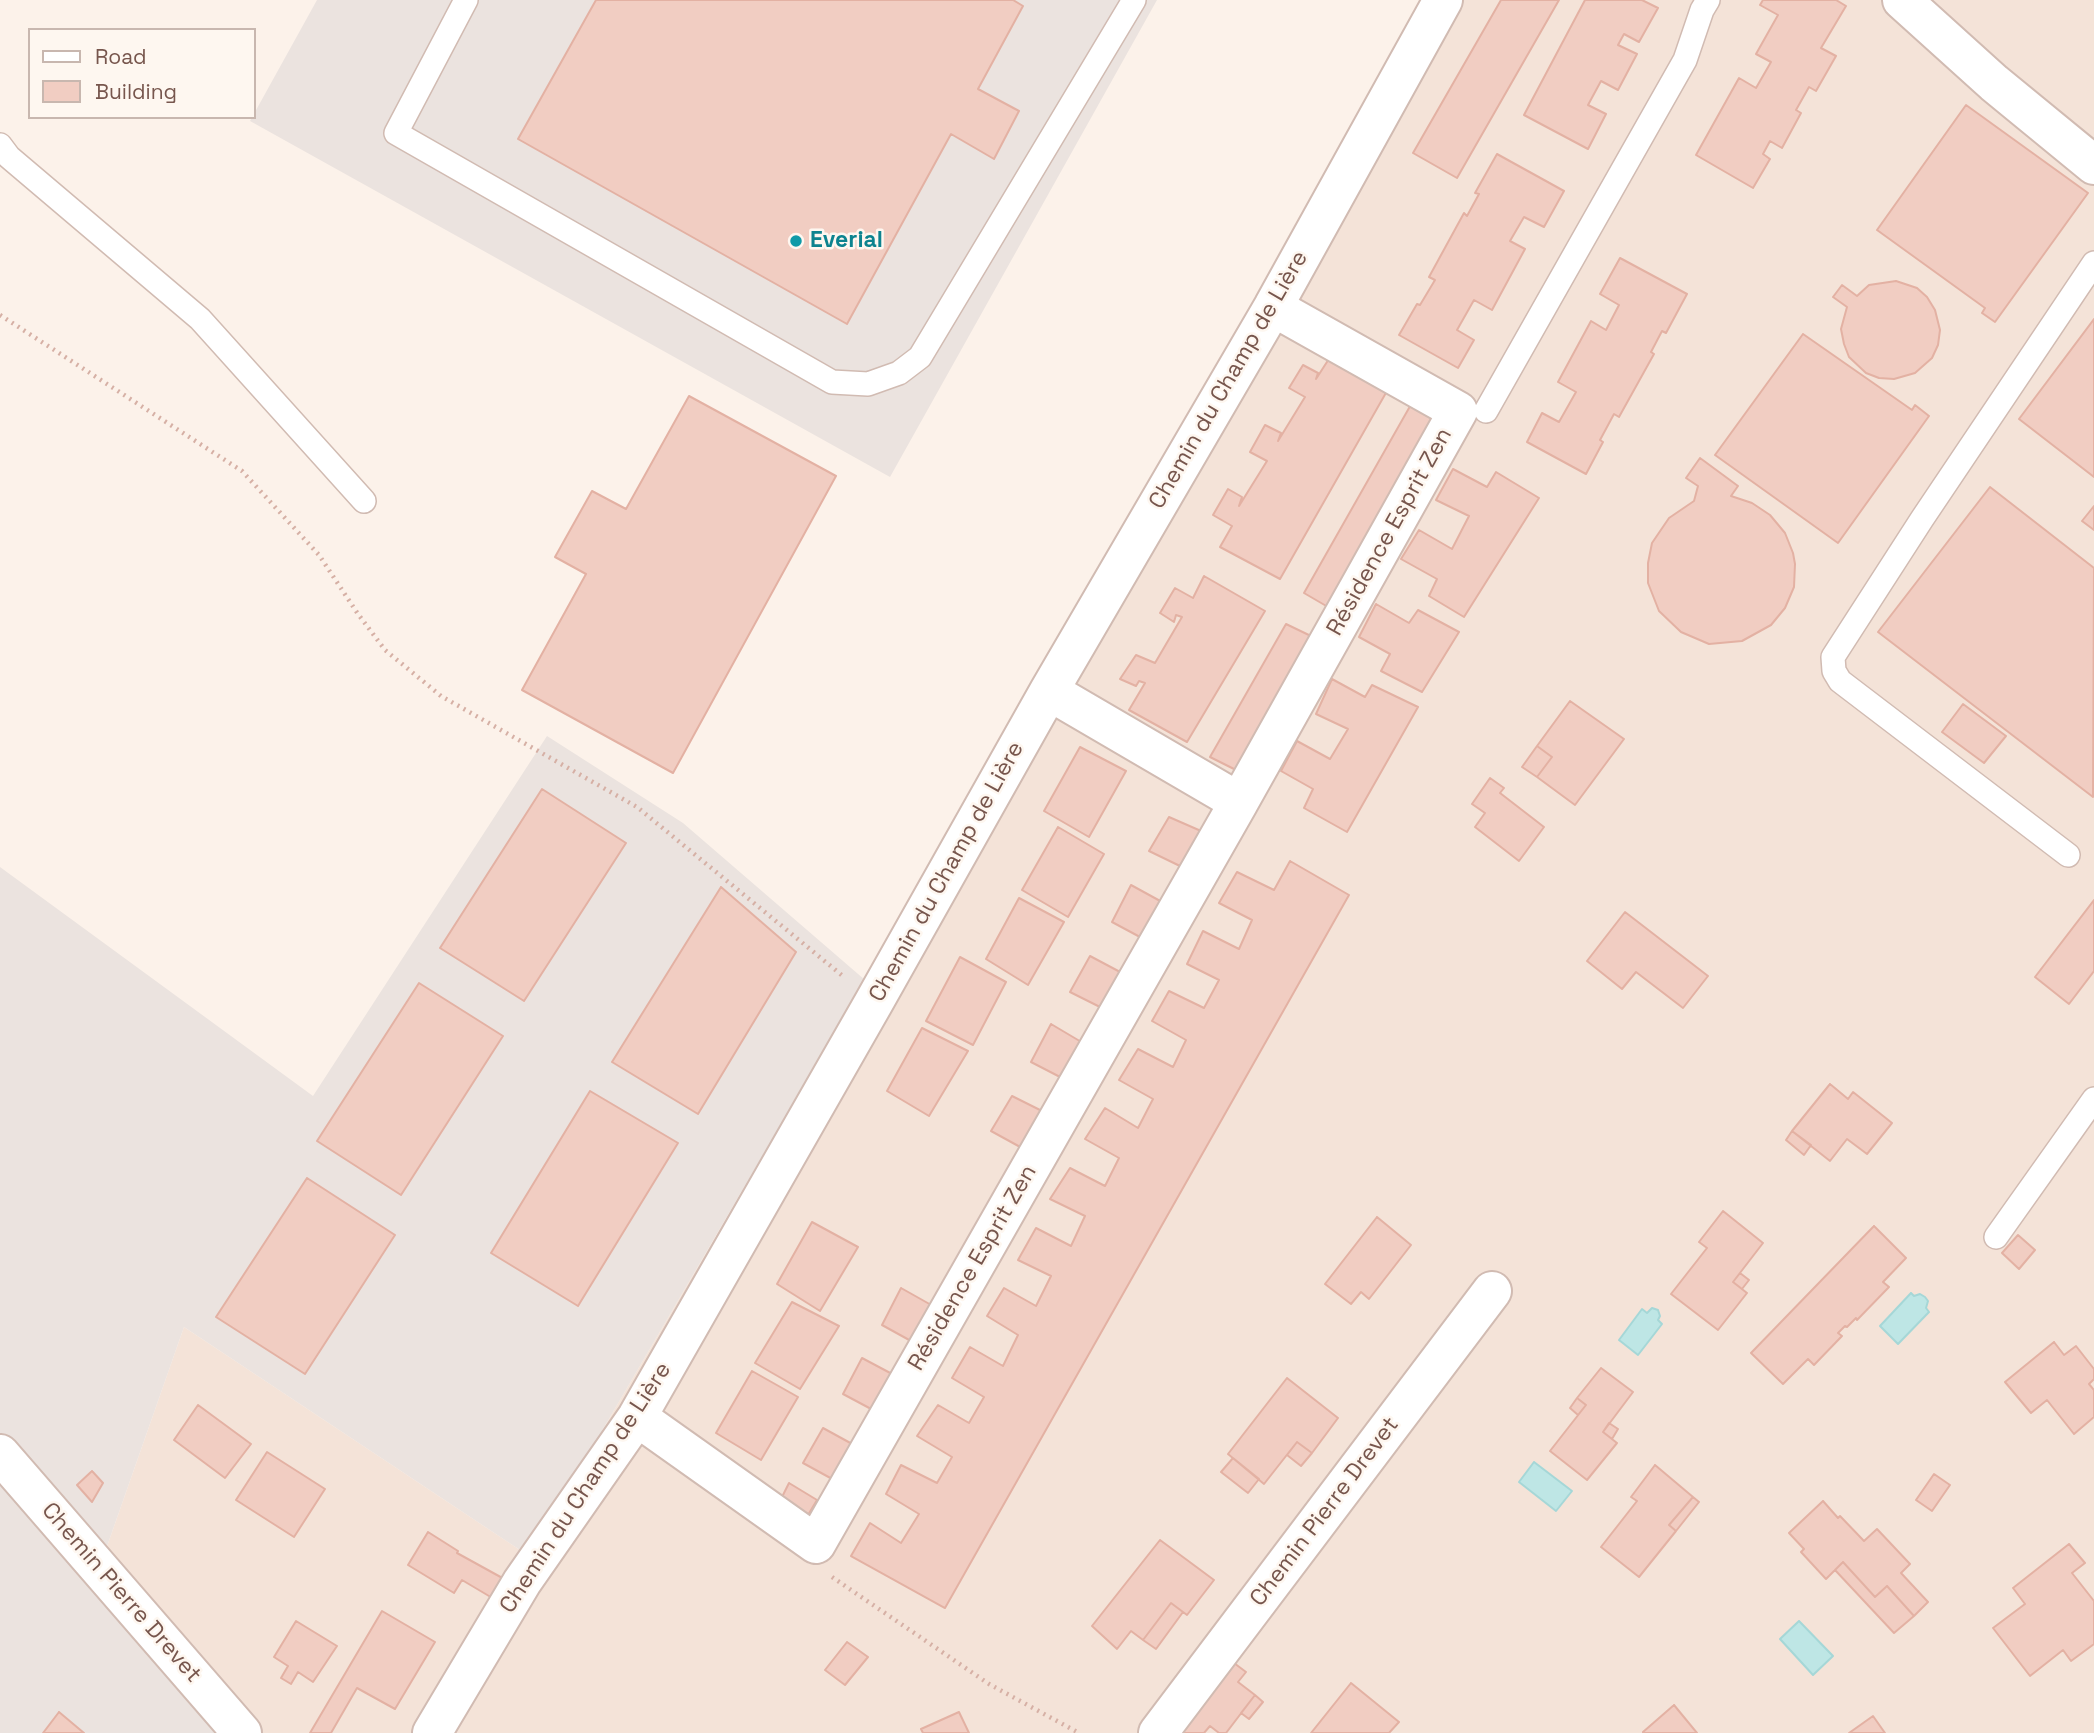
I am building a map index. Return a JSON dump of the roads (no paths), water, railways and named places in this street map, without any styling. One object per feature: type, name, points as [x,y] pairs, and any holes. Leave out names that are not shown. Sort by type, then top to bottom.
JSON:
[{"type":"street","name":"Chemin du Champ de Lière","points":[[432,1733],[522,1582],[637,1417],[1049,691],[1273,307],[1443,0]]},
{"type":"street","points":[[1902,0],[1994,83],[2094,165]]},
{"type":"street","name":"Résidence Esprit Zen","points":[[637,1417],[816,1544],[1239,802],[1458,411],[1273,307]]},
{"type":"street","points":[[1049,691],[1239,802]]},
{"type":"street","name":"Chemin Pierre Drevet","points":[[1158,1733],[1492,1290]]},
{"type":"street","name":"Chemin Pierre Drevet","points":[[0,1454],[242,1733]]},
{"type":"lane","points":[[466,0],[396,133],[832,382],[868,384],[898,373],[920,358],[1134,0]]},
{"type":"lane","points":[[1486,411],[1685,60],[1708,0]]},
{"type":"lane","points":[[0,145],[9,157],[200,319],[364,501]]},
{"type":"lane","points":[[2068,855],[1840,681],[1833,657],[2094,263]]},
{"type":"lane","points":[[1996,1237],[2094,1099]]},
{"type":"water","points":[[1911,1293],[1925,1297],[1929,1312],[1898,1344],[1880,1326]]},
{"type":"water","points":[[1652,1308],[1658,1310],[1658,1320],[1662,1324],[1638,1355],[1619,1340],[1642,1309],[1647,1313]]},
{"type":"water","points":[[1534,1462],[1572,1491],[1556,1511],[1519,1482]]},
{"type":"water","points":[[1799,1621],[1833,1656],[1813,1675],[1780,1639]]},
{"type":"place","name":"Everial","points":[[796,241]]}]
